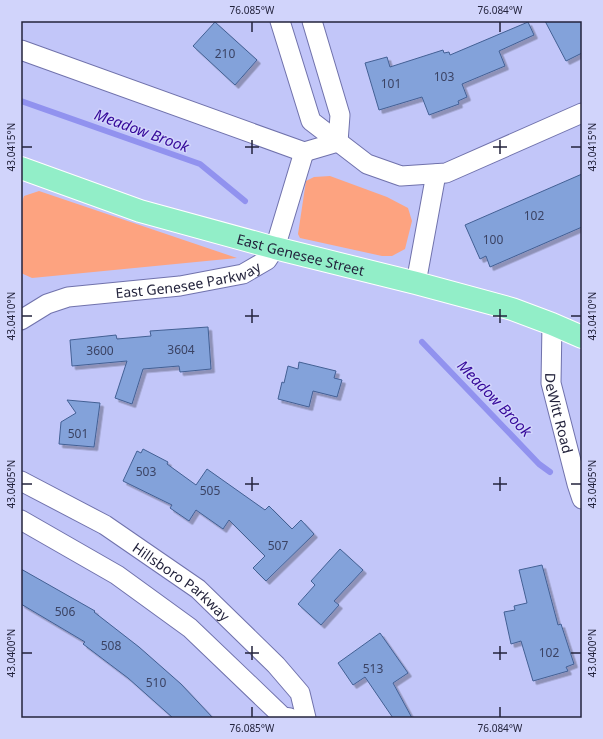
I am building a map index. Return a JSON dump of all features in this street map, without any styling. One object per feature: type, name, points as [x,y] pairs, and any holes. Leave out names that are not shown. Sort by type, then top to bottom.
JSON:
[{"type":"main road","name":"East Genesee Street","points":[[21,169],[140,211],[275,248],[416,283],[512,309],[582,337]]},
{"type":"street","points":[[280,21],[311,121],[367,164],[401,176],[446,173],[582,114]]},
{"type":"street","points":[[312,21],[340,115],[338,142]]},
{"type":"street","points":[[21,50],[304,152],[338,142]]},
{"type":"street","name":"East Genesee Parkway","points":[[21,320],[47,304],[68,297],[180,286],[243,274],[267,260],[275,248],[304,152]]},
{"type":"street","points":[[416,283],[436,174]]},
{"type":"street","name":"DeWitt Road","points":[[552,324],[551,383],[582,500]]},
{"type":"street","name":"Hillsboro Parkway","points":[[21,481],[105,525],[198,589],[276,665],[300,693],[306,718]]},
{"type":"street","points":[[21,520],[117,575],[190,628],[283,717],[290,718]]},
{"type":"shaded area","points":[[330,176],[387,197],[408,208],[412,221],[405,249],[392,256],[382,256],[300,238],[298,234],[306,181],[314,177]]},
{"type":"shaded area","points":[[39,191],[237,258],[32,278],[21,273],[21,205],[24,196]]},
{"type":"building","points":[[545,21],[582,21],[582,53],[566,61]]},
{"type":"building","points":[[215,22],[257,60],[235,85],[193,46]]},
{"type":"building","points":[[528,22],[534,35],[499,51],[505,66],[462,84],[467,97],[458,101],[459,104],[429,115],[422,97],[379,110],[365,63],[387,57],[390,67],[443,50],[444,53],[449,52],[450,55]]},
{"type":"building","points":[[582,174],[582,227],[490,267],[486,256],[480,259],[465,225]]},
{"type":"building","points":[[208,327],[211,369],[180,372],[179,366],[143,369],[132,404],[115,398],[127,361],[72,366],[70,340],[116,335],[117,339],[151,336],[150,331]]},
{"type":"building","points":[[299,362],[336,371],[334,378],[342,380],[337,397],[313,391],[309,407],[278,399],[288,366],[298,369]]},
{"type":"building","points":[[67,400],[100,403],[94,447],[59,444],[61,422],[76,413]]},
{"type":"building","points":[[143,449],[168,462],[167,464],[196,485],[207,469],[265,510],[269,506],[292,529],[301,520],[314,534],[266,581],[253,568],[265,556],[229,520],[223,529],[196,510],[189,521],[170,508],[172,505],[123,481],[137,451],[141,453]]},
{"type":"building","points":[[340,549],[363,570],[334,601],[339,605],[321,625],[298,604],[315,585],[311,581]]},
{"type":"building","points":[[542,565],[558,625],[561,624],[574,664],[566,667],[568,671],[533,681],[521,641],[511,644],[504,612],[515,610],[514,606],[527,603],[519,570]]},
{"type":"building","points":[[21,569],[95,611],[94,612],[139,647],[181,684],[213,718],[173,718],[128,678],[83,644],[85,642],[21,604]]},
{"type":"building","points":[[380,633],[408,673],[393,683],[412,718],[393,718],[365,677],[353,685],[338,663]]},
{"type":"waterway","name":"Meadow Brook","points":[[21,101],[200,164],[245,201]]},
{"type":"waterway","name":"Meadow Brook","points":[[422,342],[539,464],[550,472]]}]
